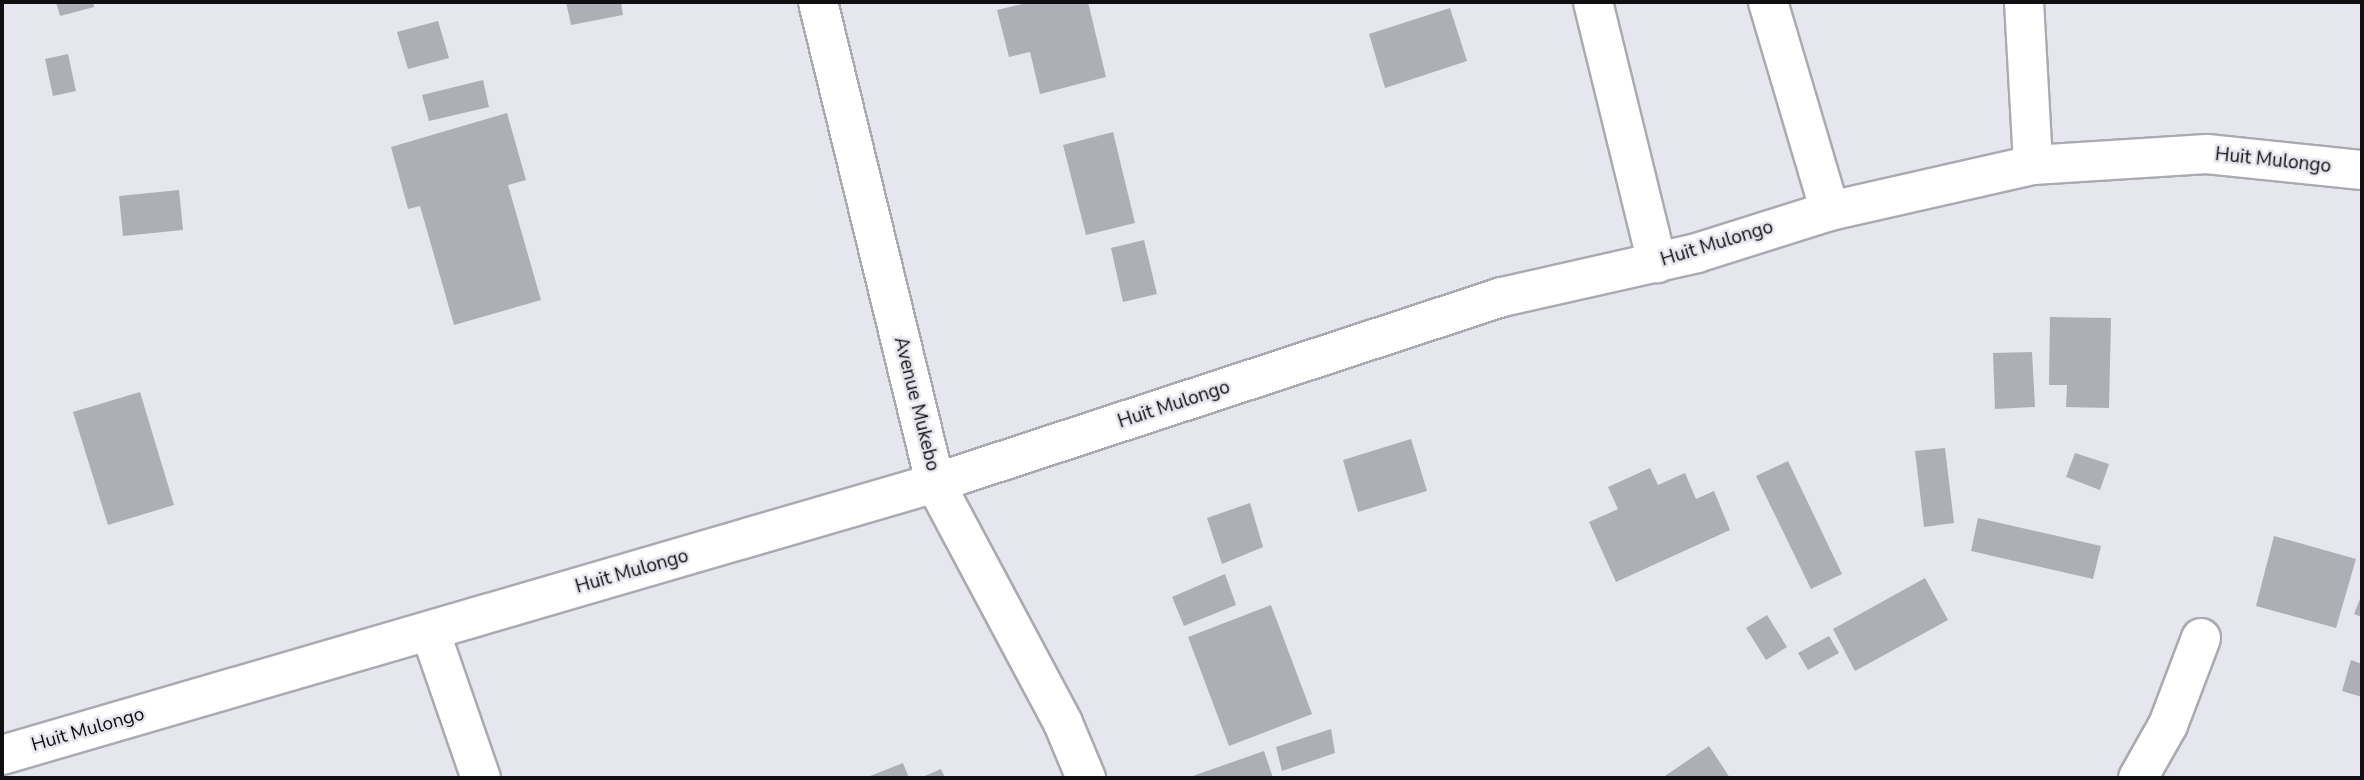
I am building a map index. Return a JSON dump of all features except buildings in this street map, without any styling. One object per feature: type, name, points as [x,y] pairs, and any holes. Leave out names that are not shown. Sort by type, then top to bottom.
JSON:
[{"type":"street","name":"Avenue Mukebo","points":[[818,2],[935,483],[1063,723],[1086,778]]},
{"type":"street","points":[[1594,2],[1657,263]]},
{"type":"street","points":[[1768,2],[1830,211]]},
{"type":"street","points":[[2024,2],[2033,165]]},
{"type":"street","name":"Huit Mulongo","points":[[2,755],[935,483],[1502,297],[1657,263],[1830,211],[2033,165],[2207,154],[2362,170]]},
{"type":"street","points":[[430,631],[481,778]]},
{"type":"street","points":[[2138,778],[2168,724],[2201,638]]}]
